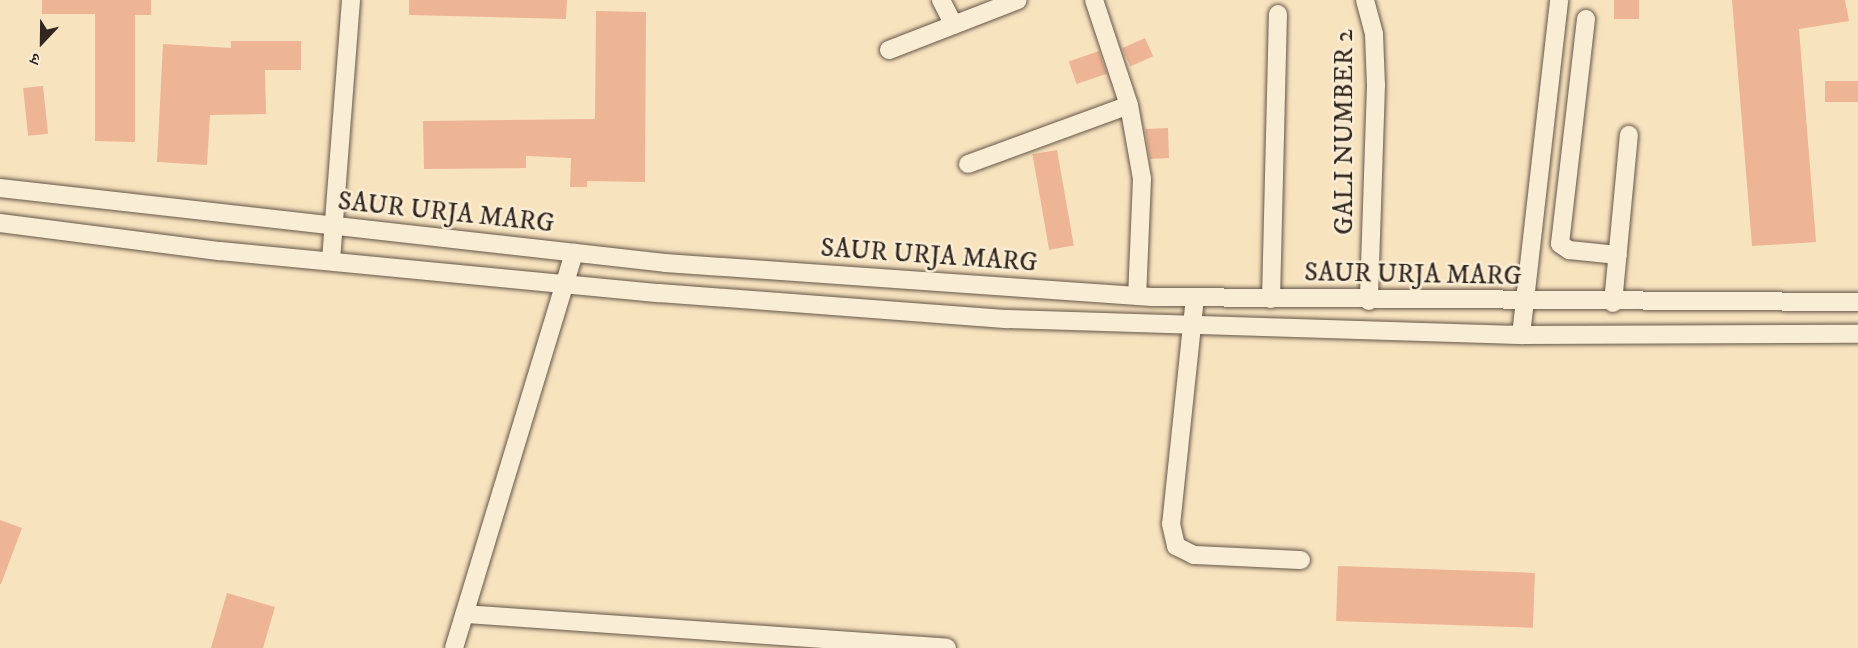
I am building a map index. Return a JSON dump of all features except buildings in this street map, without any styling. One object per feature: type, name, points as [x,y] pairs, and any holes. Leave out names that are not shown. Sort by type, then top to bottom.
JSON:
[{"type":"street","points":[[331,260],[351,0]]},
{"type":"street","points":[[941,0],[954,25]]},
{"type":"street","points":[[1094,0],[1129,105],[1142,179],[1137,296]]},
{"type":"street","name":"GALI NUMBER 2","points":[[1365,0],[1374,34],[1376,85],[1369,301]]},
{"type":"street","points":[[1521,335],[1559,0]]},
{"type":"street","points":[[889,50],[1006,2]]},
{"type":"street","points":[[1271,298],[1278,14]]},
{"type":"street","points":[[1586,19],[1560,244],[1569,250],[1618,255]]},
{"type":"street","points":[[968,164],[1129,105]]},
{"type":"street","points":[[1613,303],[1629,135]]},
{"type":"street","name":"SAUR URJA MARG","points":[[0,188],[574,253],[1137,296],[1526,303],[1858,302]]},
{"type":"street","points":[[0,223],[331,260],[566,283],[949,315],[1193,327],[1521,335],[1858,334]]},
{"type":"street","points":[[454,648],[574,253]]},
{"type":"street","points":[[949,283],[949,315]]},
{"type":"street","points":[[1194,297],[1193,327],[1171,524],[1176,546],[1214,557],[1301,560]]},
{"type":"street","points":[[465,614],[946,648]]}]
